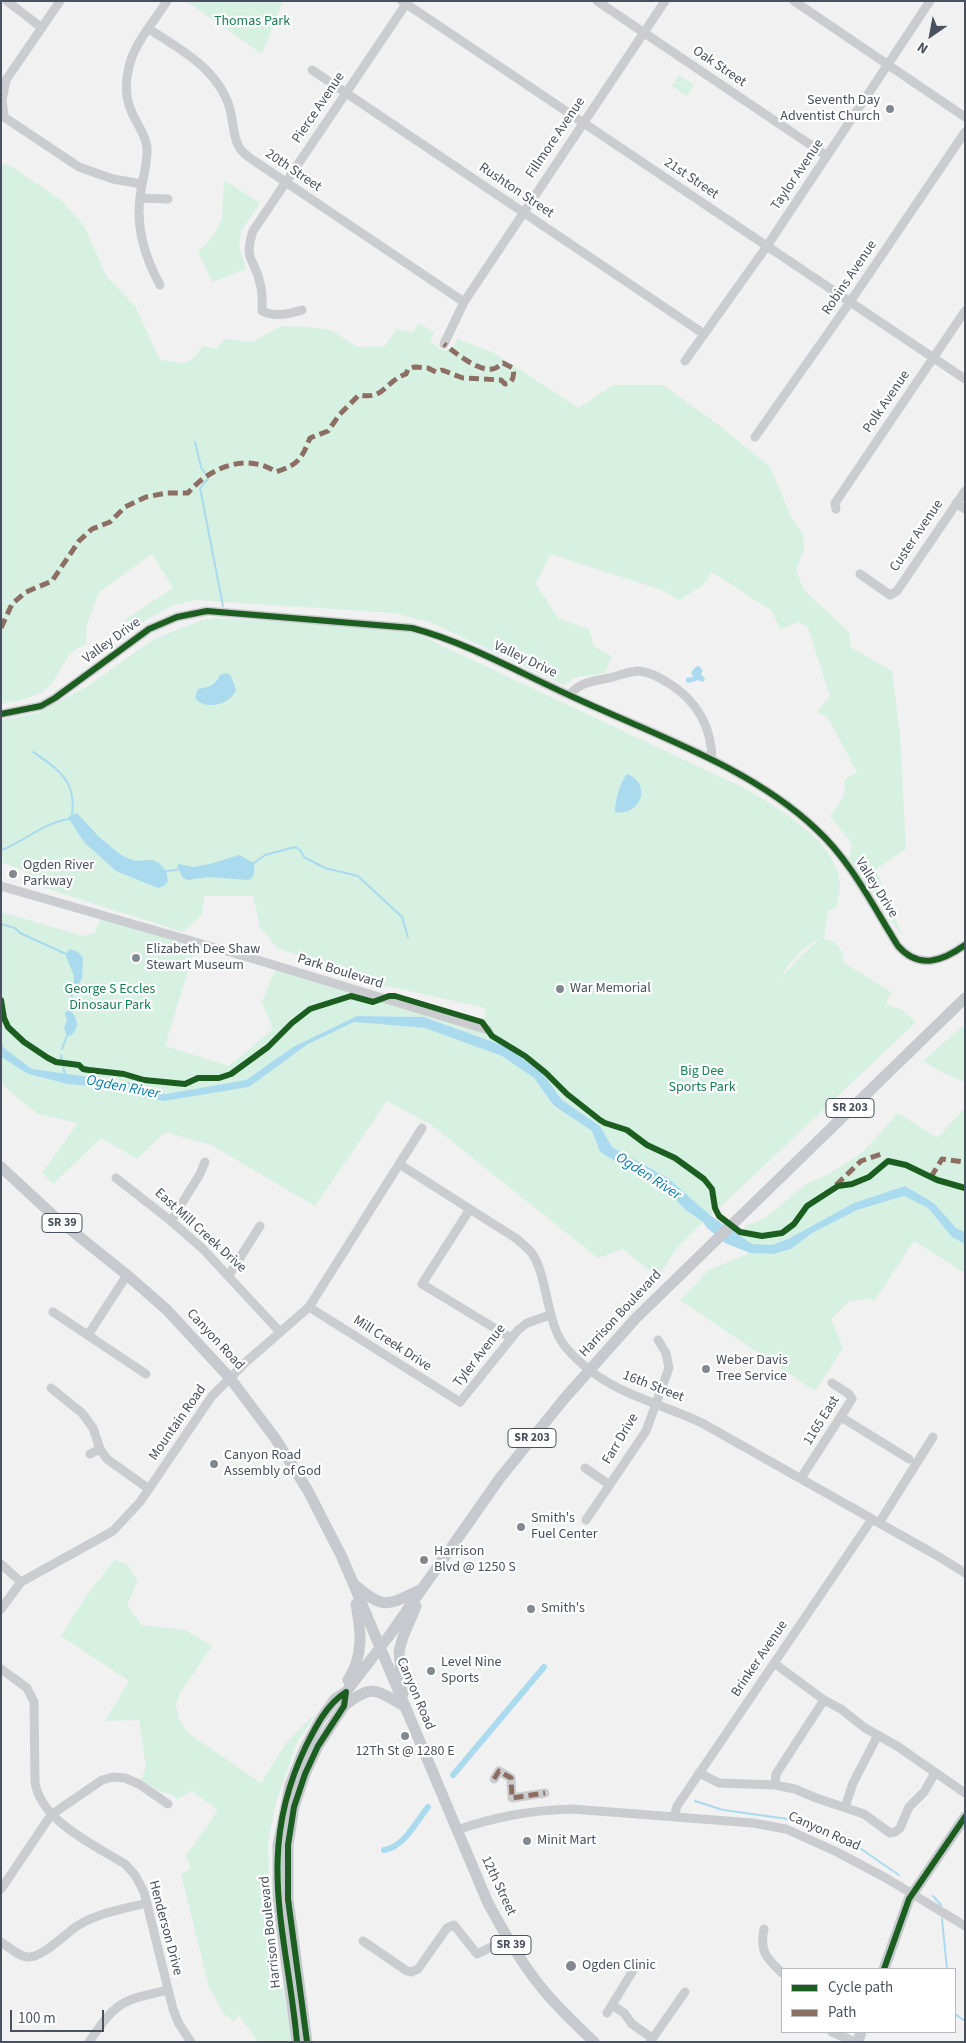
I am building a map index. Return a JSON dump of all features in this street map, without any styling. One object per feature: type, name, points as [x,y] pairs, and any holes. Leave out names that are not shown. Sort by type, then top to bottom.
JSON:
[{"type":"main road","name":"Harrison Boulevard","points":[[307,2042],[288,1899],[288,1845],[294,1807],[307,1769],[346,1692],[424,1588],[500,1478],[635,1319],[965,998]]},
{"type":"main road","name":"Canyon Road","points":[[1,1167],[56,1218],[127,1275],[185,1328],[230,1378],[275,1438],[307,1489],[330,1531],[457,1830]]},
{"type":"main road","points":[[352,1582],[372,1599],[387,1604],[424,1588]]},
{"type":"main road","points":[[340,1702],[360,1648],[360,1628],[352,1582]]},
{"type":"main road","points":[[404,1706],[400,1647],[424,1588]]},
{"type":"main road","points":[[340,1702],[369,1691],[380,1692],[404,1706]]},
{"type":"main road","name":"Harrison Boulevard","points":[[297,2042],[278,1900],[278,1845],[286,1799],[299,1762],[317,1726],[340,1702]]},
{"type":"main road","points":[[884,1968],[912,1894],[965,1817]]},
{"type":"main road","name":"12th Street","points":[[457,1830],[488,1903],[507,1939],[546,1994],[594,2042]]},
{"type":"street","points":[[7,1],[42,28]]},
{"type":"street","points":[[60,1],[6,80],[2,100],[4,117],[79,167],[112,179],[142,184]]},
{"type":"street","points":[[160,285],[150,267],[142,245],[139,220],[146,146],[143,132],[129,106],[126,89],[129,67],[134,51],[167,1]]},
{"type":"street","name":"Oak Street","points":[[597,1],[827,156]]},
{"type":"street","name":"Fillmore Avenue","points":[[444,344],[464,302],[665,1]]},
{"type":"street","points":[[794,1],[965,117]]},
{"type":"street","name":"Taylor Avenue","points":[[685,361],[766,246],[930,1]]},
{"type":"street","name":"Pierce Avenue","points":[[302,310],[292,313],[269,314],[262,311],[261,286],[250,260],[250,242],[253,231],[406,2]]},
{"type":"street","name":"21st Street","points":[[406,2],[965,380]]},
{"type":"street","name":"20th Street","points":[[149,29],[192,57],[206,70],[227,99],[239,147],[250,158],[464,302]]},
{"type":"street","name":"Rushton Street","points":[[312,70],[704,334]]},
{"type":"street","name":"Robins Avenue","points":[[755,437],[850,302],[965,132]]},
{"type":"street","points":[[140,198],[168,199]]},
{"type":"street","name":"Polk Avenue","points":[[836,509],[835,503],[965,311]]},
{"type":"street","name":"Custer Avenue","points":[[860,574],[890,595],[896,591],[965,490]]},
{"type":"street","points":[[956,503],[965,509]]},
{"type":"street","name":"Valley Drive","points":[[1,714],[41,706],[55,698],[149,629],[176,616],[207,611],[412,628],[441,636],[712,760],[776,796],[817,829],[842,857],[901,950],[922,960],[932,961],[944,958],[965,945]]},
{"type":"street","points":[[569,695],[578,685],[638,671],[656,674],[682,691],[693,702],[700,713],[712,744],[712,760]]},
{"type":"street","name":"Park Boulevard","points":[[1,886],[247,957],[488,1030]]},
{"type":"street","name":"Mountain Road","points":[[1,1609],[22,1582],[113,1531],[140,1502],[212,1396],[309,1307],[422,1128]]},
{"type":"street","points":[[171,1221],[200,1174],[204,1162]]},
{"type":"street","name":"16th Street","points":[[399,1164],[470,1209],[530,1251],[538,1264],[550,1315],[558,1336],[589,1371],[620,1390],[702,1423],[965,1573]]},
{"type":"street","name":"East Mill Creek Drive","points":[[116,1178],[171,1221],[229,1275],[280,1332]]},
{"type":"street","points":[[470,1209],[422,1284],[511,1338]]},
{"type":"street","points":[[229,1275],[260,1226]]},
{"type":"street","points":[[88,1335],[127,1275]]},
{"type":"street","name":"Mill Creek Drive","points":[[309,1307],[460,1402]]},
{"type":"street","points":[[53,1312],[146,1374]]},
{"type":"street","name":"Tyler Avenue","points":[[460,1402],[511,1338],[526,1323],[550,1315]]},
{"type":"street","name":"Farr Drive","points":[[586,1520],[646,1431],[669,1368],[666,1353],[658,1340]]},
{"type":"street","name":"1165 East","points":[[801,1478],[850,1405],[851,1397],[832,1383]]},
{"type":"street","points":[[50,1388],[82,1413],[93,1428],[100,1449],[107,1459],[149,1488]]},
{"type":"street","points":[[842,1418],[909,1459]]},
{"type":"street","name":"Brinker Avenue","points":[[674,1817],[677,1806],[699,1773],[933,1437]]},
{"type":"street","points":[[90,1454],[100,1449]]},
{"type":"street","points":[[585,1468],[610,1485]]},
{"type":"street","points":[[1,1564],[22,1582]]},
{"type":"street","points":[[774,1663],[824,1700],[841,1709],[864,1728],[897,1746],[965,1793]]},
{"type":"street","name":"Henderson Drive","points":[[1,1669],[27,1688],[34,1702],[35,1787],[42,1804],[51,1815],[131,1870],[140,1883],[147,1903],[176,2017],[191,2042]]},
{"type":"street","points":[[775,1785],[776,1774],[824,1700]]},
{"type":"street","points":[[846,1807],[854,1783],[878,1735]]},
{"type":"street","points":[[494,1779],[499,1771],[511,1778],[512,1798],[545,1792]]},
{"type":"street","points":[[699,1773],[719,1783],[775,1785],[795,1789],[864,1814],[890,1833],[896,1832],[900,1828],[910,1807],[924,1792],[935,1773]]},
{"type":"street","points":[[1,1889],[51,1815],[96,1784],[113,1777],[132,1780],[168,1804]]},
{"type":"street","name":"Canyon Road","points":[[457,1830],[486,1820],[548,1810],[572,1809],[753,1823],[786,1830],[837,1852],[965,1926]]},
{"type":"street","points":[[1,1942],[18,1954],[28,1957],[38,1955],[77,1926],[103,1914],[147,1903]]},
{"type":"street","points":[[363,1941],[411,1972],[418,1969],[447,1928],[454,1925],[477,1954],[507,1939]]},
{"type":"street","points":[[764,1929],[761,1941],[765,1956],[781,1972]]},
{"type":"street","points":[[634,1970],[609,2009],[624,2013],[634,2026],[651,2040],[685,1992]]},
{"type":"street","points":[[89,2042],[108,2015],[121,2003],[131,1998],[168,1990]]},
{"type":"street","points":[[834,2033],[856,2042]]},
{"type":"green space","name":"Thomas Park","points":[[186,1],[283,1],[262,54]]},
{"type":"green space","points":[[679,75],[694,85],[687,96],[672,86]]},
{"type":"green space","points":[[1,163],[11,166],[62,201],[84,226],[107,277],[135,306],[160,360],[181,363],[189,361],[203,346],[216,349],[225,339],[252,342],[282,326],[331,330],[357,347],[385,346],[397,329],[413,333],[419,323],[434,332],[430,342],[444,351],[454,346],[457,339],[492,352],[579,408],[613,385],[663,385],[720,426],[770,467],[791,517],[803,533],[804,548],[796,571],[804,590],[850,633],[850,647],[892,671],[900,735],[906,849],[876,869],[903,938],[849,858],[852,844],[830,816],[839,804],[845,791],[844,780],[857,772],[828,718],[817,712],[830,696],[808,628],[800,622],[780,629],[772,611],[712,572],[703,585],[679,600],[662,590],[550,554],[536,584],[559,619],[589,629],[594,646],[612,657],[605,673],[574,678],[564,685],[430,622],[394,613],[196,600],[173,605],[132,628],[126,619],[173,588],[152,554],[99,592],[86,627],[86,644],[69,656],[56,678],[47,688],[28,698],[1,704]]},
{"type":"green space","points":[[224,180],[260,203],[241,231],[239,246],[246,269],[212,282],[198,252],[213,236],[222,219]]},
{"type":"green space","points":[[215,618],[363,626],[413,632],[746,789],[805,828],[830,855],[837,870],[840,889],[836,909],[828,910],[824,939],[833,942],[839,947],[844,963],[891,992],[886,1004],[902,1010],[916,1022],[711,1216],[668,1178],[612,1147],[600,1126],[562,1100],[543,1074],[507,1047],[425,1017],[357,1016],[293,1047],[246,1080],[166,1094],[32,1069],[3,1048],[1,1042],[1,912],[83,936],[95,933],[101,917],[196,945],[165,1046],[229,1066],[273,1029],[262,1002],[275,970],[485,1030],[485,1008],[383,985],[277,948],[260,927],[253,896],[204,896],[202,915],[183,932],[39,886],[25,871],[1,862],[1,720],[38,713],[88,686],[154,639],[202,620]],"holes":[[[820,940],[809,948],[780,978],[792,961],[808,945]]]},
{"type":"green space","points":[[354,1022],[425,1028],[502,1056],[534,1078],[554,1107],[592,1131],[600,1152],[672,1196],[687,1211],[703,1222],[677,1248],[658,1277],[623,1249],[598,1258],[430,1124],[387,1101],[315,1206],[211,1145],[165,1132],[137,1159],[101,1138],[53,1184],[42,1173],[78,1123],[38,1114],[1,1084],[1,1057],[28,1074],[68,1084],[129,1090],[164,1101],[249,1087],[308,1044]]},
{"type":"green space","points":[[965,1024],[965,1082],[939,1071],[923,1061]]},
{"type":"green space","points":[[965,1108],[965,1232],[956,1228],[934,1203],[905,1186],[854,1203],[788,1239],[772,1245],[752,1244],[736,1235],[747,1225],[759,1221],[770,1214],[806,1184],[827,1175],[862,1153],[898,1113],[937,1138]]},
{"type":"green space","points":[[904,1196],[928,1208],[952,1237],[965,1244],[965,1273],[914,1241],[874,1301],[870,1298],[849,1301],[831,1319],[843,1348],[815,1391],[680,1300],[709,1270],[750,1253],[773,1254],[791,1249],[812,1233],[857,1210]]},
{"type":"green space","points":[[115,1560],[127,1564],[138,1581],[127,1605],[141,1625],[185,1630],[212,1646],[179,1695],[176,1705],[179,1719],[188,1733],[261,1783],[286,1743],[316,1713],[296,1744],[276,1803],[268,1842],[270,1912],[292,2042],[258,2042],[239,2015],[234,2021],[224,2014],[209,1987],[181,1874],[191,1869],[186,1856],[218,1810],[192,1791],[178,1799],[171,1794],[160,1792],[141,1779],[146,1767],[139,1720],[105,1721],[129,1681],[61,1636],[86,1596]]},
{"type":"water","points":[[697,666],[703,671],[701,674],[705,679],[703,682],[698,680],[686,682],[686,678],[693,677],[691,672]]},
{"type":"water","points":[[227,673],[231,676],[236,690],[229,699],[223,703],[211,705],[200,702],[195,698],[198,689],[211,685],[216,682],[220,675]]},
{"type":"water","points":[[627,774],[640,785],[640,799],[631,810],[615,812],[618,793]]},
{"type":"water","points":[[77,813],[99,837],[121,855],[135,861],[152,860],[159,863],[166,871],[168,881],[164,886],[158,888],[116,871],[84,842],[69,819],[69,816]]},
{"type":"water","points":[[239,855],[254,863],[251,879],[209,877],[188,880],[183,878],[177,866],[179,864],[193,867],[210,864]]},
{"type":"water","points":[[70,949],[78,952],[83,958],[82,978],[72,997],[64,990],[64,985],[68,982],[74,982],[66,954]]},
{"type":"water","points":[[70,1009],[77,1025],[72,1035],[67,1036],[64,1028],[67,1021],[65,1013]]},
{"type":"water","name":"Ogden River","points":[[357,1016],[424,1017],[507,1047],[543,1074],[562,1100],[600,1126],[612,1147],[668,1178],[711,1216],[752,1244],[772,1245],[788,1239],[854,1203],[905,1186],[934,1203],[956,1228],[965,1232],[965,1244],[952,1237],[928,1208],[904,1196],[857,1210],[812,1233],[791,1249],[773,1254],[750,1253],[725,1243],[672,1196],[600,1152],[592,1131],[554,1106],[534,1078],[502,1056],[425,1028],[354,1022],[308,1044],[249,1087],[164,1101],[134,1096],[129,1090],[68,1084],[28,1074],[1,1057],[1,1042],[4,1048],[32,1069],[133,1083],[139,1090],[166,1094],[246,1080],[293,1047]]},
{"type":"waterway","points":[[195,442],[201,467],[205,473]]},
{"type":"waterway","points":[[208,479],[200,488],[223,606]]},
{"type":"waterway","points":[[33,752],[57,770],[68,784],[73,803],[72,814]]},
{"type":"waterway","points":[[2,850],[42,828],[69,819]]},
{"type":"waterway","points":[[254,863],[265,855],[295,847],[300,850],[304,857],[325,868],[358,876],[402,917],[408,937]]},
{"type":"waterway","points":[[166,871],[177,870]]},
{"type":"waterway","points":[[1,924],[15,928],[20,933],[66,954]]},
{"type":"waterway","points":[[70,1009],[72,997]]},
{"type":"waterway","points":[[62,1049],[67,1036]]},
{"type":"waterway","points":[[61,1055],[65,1075]]},
{"type":"waterway","points":[[453,1775],[544,1667]]},
{"type":"waterway","points":[[695,1801],[723,1810],[788,1819],[836,1836],[851,1842],[899,1875]]},
{"type":"waterway","points":[[384,1850],[391,1848],[404,1839],[428,1807]]},
{"type":"waterway","points":[[933,1896],[941,1905]]},
{"type":"waterway","points":[[942,1919],[947,1968]]},
{"type":"waterway","points":[[956,2015],[965,2021]]},
{"type":"marked path","points":[[1,628],[12,604],[26,592],[52,581],[79,541],[92,529],[110,522],[125,507],[146,497],[167,493],[188,493],[206,476],[217,470],[241,463],[253,463],[276,472],[290,466],[301,456],[310,438],[328,431],[340,414],[359,395],[368,396],[379,393],[393,381],[406,374],[408,369],[414,367],[428,368],[436,372],[442,370],[463,378],[501,380],[505,384],[510,383],[512,380],[514,375],[513,368],[503,363],[493,369],[480,367],[467,361],[444,344]]},
{"type":"marked path","points":[[836,1185],[861,1161],[884,1153]]},
{"type":"marked path","points":[[931,1177],[942,1159],[965,1162]]},
{"type":"marked path","points":[[494,1779],[499,1771],[511,1778],[512,1798],[545,1793]]},
{"type":"cycle path","points":[[1,714],[41,706],[55,698],[149,629],[177,617],[207,611],[412,628],[433,634],[493,659],[667,738],[762,787],[790,807],[829,842],[851,870],[898,946],[906,954],[923,960],[940,959],[965,945]]},
{"type":"cycle path","points":[[1,1000],[4,1018],[8,1027],[24,1042],[56,1062],[79,1065],[83,1069],[124,1074],[144,1080],[185,1084],[198,1078],[219,1078],[231,1074],[268,1047],[292,1023],[310,1009],[351,996],[373,1002],[389,996],[395,996],[482,1022],[492,1036],[525,1056],[567,1094],[600,1120],[627,1130],[647,1145],[675,1158],[704,1179],[712,1189],[715,1208],[719,1216],[740,1232],[762,1236],[782,1233],[794,1224],[807,1206],[838,1186],[852,1184],[869,1177],[888,1161],[906,1165],[937,1180],[965,1188]]},
{"type":"cycle path","points":[[297,2042],[278,1893],[281,1822],[290,1785],[306,1746],[328,1709],[346,1692]]},
{"type":"cycle path","points":[[307,2042],[288,1899],[288,1845],[294,1807],[305,1774],[318,1746],[344,1706],[346,1692]]},
{"type":"cycle path","points":[[884,1968],[909,1899],[965,1817]]},
{"type":"place","name":"Seventh Day Adventist Church","points":[[890,109]]},
{"type":"place","name":"Ogden River Parkway","points":[[13,874]]},
{"type":"place","name":"Elizabeth Dee Shaw Stewart Museum","points":[[136,958]]},
{"type":"place","name":"War Memorial","points":[[560,989]]},
{"type":"place","name":"Weber Davis Tree Service","points":[[706,1369]]},
{"type":"place","name":"Canyon Road Assembly of God","points":[[214,1464]]},
{"type":"place","name":"Smith's Fuel Center","points":[[521,1527]]},
{"type":"place","name":"Harrison Blvd @ 1250 S","points":[[424,1560]]},
{"type":"place","name":"Smith's","points":[[531,1609]]},
{"type":"place","name":"Level Nine Sports","points":[[431,1671]]},
{"type":"place","name":"12Th St @ 1280 E","points":[[405,1736]]},
{"type":"place","name":"Minit Mart","points":[[527,1841]]},
{"type":"place","name":"Ogden Clinic","points":[[571,1966]]},
{"type":"park label","name":"George S Eccles Dinosaur Park","points":[[110,998]]},
{"type":"park label","name":"Big Dee Sports Park","points":[[702,1080]]}]
